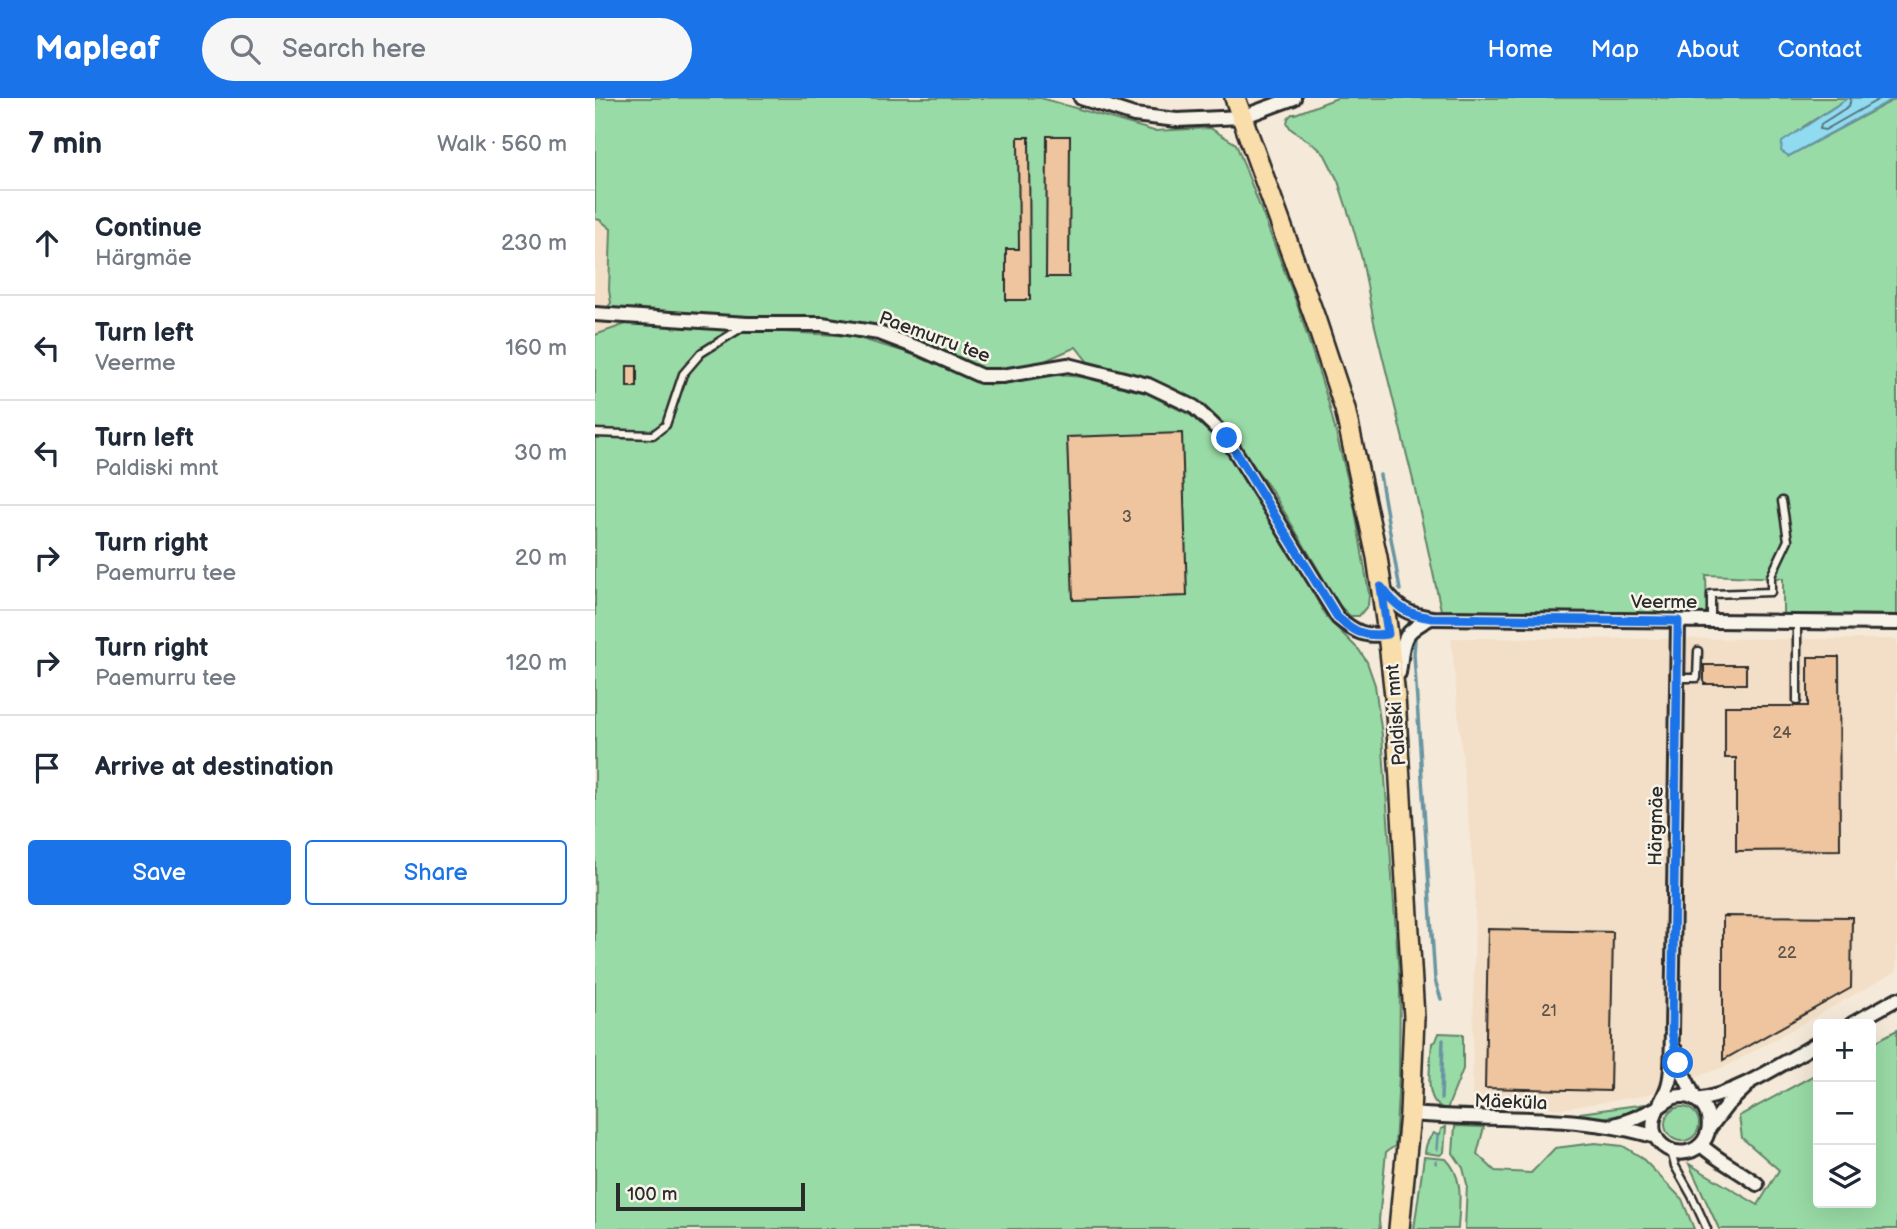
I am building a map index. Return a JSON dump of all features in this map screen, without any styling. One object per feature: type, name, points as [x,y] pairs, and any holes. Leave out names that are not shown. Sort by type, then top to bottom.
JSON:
[{"type":"main road","name":"Paldiski mnt","points":[[1235,98],[1345,409],[1377,557],[1395,696],[1414,1017],[1410,1114],[1399,1229]]},
{"type":"street","points":[[1081,98],[1134,115],[1177,120],[1242,117],[1294,98]]},
{"type":"street","name":"Paemurru tee","points":[[595,314],[747,324],[822,324],[879,333],[981,376],[1002,376],[1067,365],[1149,385],[1194,407],[1227,438],[1338,618],[1354,631],[1372,636],[1388,634]]},
{"type":"street","name":"Veerme","points":[[1381,587],[1400,609],[1432,618],[1897,623]]},
{"type":"street","points":[[1395,696],[1403,641],[1409,631],[1432,618]]},
{"type":"street","name":"Härgmäe","points":[[1659,1107],[1670,1078],[1672,1032],[1678,621]]},
{"type":"street","points":[[1861,1019],[1897,999]]},
{"type":"street","name":"Härgmäe","points":[[1672,1032],[1678,1063],[1696,1100]]},
{"type":"street","points":[[1696,1100],[1709,1098],[1753,1080],[1813,1046]]},
{"type":"street","points":[[1710,1127],[1707,1111],[1696,1100],[1687,1096],[1676,1096],[1667,1100],[1659,1107],[1653,1122],[1656,1137],[1662,1145],[1681,1153],[1692,1151],[1701,1145],[1710,1127],[1727,1105],[1753,1080]]},
{"type":"street","name":"Mäeküla","points":[[1610,1126],[1659,1107]]},
{"type":"street","name":"Mäeküla","points":[[1410,1114],[1610,1126],[1656,1137]]},
{"type":"street","points":[[1701,1145],[1714,1157],[1742,1172],[1757,1184]]},
{"type":"lane","points":[[595,433],[653,435],[666,425],[683,374],[701,353],[747,324]]},
{"type":"lane","points":[[1711,620],[1711,594],[1771,592],[1771,576],[1788,540],[1782,501]]},
{"type":"lane","points":[[1797,621],[1797,701]]},
{"type":"lane","points":[[1677,678],[1697,678],[1698,651]]},
{"type":"lane","points":[[1671,1151],[1675,1166],[1707,1229]]},
{"type":"shaded area","points":[[595,219],[612,229],[609,290],[611,303],[608,308],[629,323],[595,335]]},
{"type":"shaded area","points":[[1451,638],[1897,639],[1897,971],[1727,1066],[1643,1096],[1560,1109],[1472,1103],[1475,893]]},
{"type":"green space","points":[[595,98],[1041,98],[1154,131],[1210,128],[1236,144],[1297,304],[1328,401],[1354,505],[1369,594],[1368,605],[1359,616],[1350,616],[1339,605],[1272,491],[1228,430],[1204,406],[1173,388],[1088,362],[1076,347],[1040,363],[1005,368],[979,368],[890,331],[844,322],[607,308],[611,303],[611,229],[595,219]]},
{"type":"green space","points":[[1337,98],[1848,98],[1803,127],[1789,156],[1897,98],[1897,615],[1783,614],[1783,578],[1706,575],[1705,614],[1441,610],[1352,224],[1338,181],[1325,155],[1287,123],[1292,114]]},
{"type":"green space","points":[[629,323],[851,336],[916,355],[990,385],[1017,382],[1044,374],[1082,377],[1146,393],[1192,416],[1225,448],[1285,542],[1327,618],[1359,650],[1367,662],[1375,685],[1382,735],[1400,989],[1395,1146],[1386,1152],[1380,1229],[595,1229],[595,335]]},
{"type":"green space","points":[[1897,1030],[1897,1229],[1719,1229],[1689,1164],[1758,1205],[1779,1170],[1742,1138],[1739,1116],[1813,1076],[1813,1208],[1876,1208],[1876,1041]]},
{"type":"green space","points":[[1439,1033],[1463,1034],[1463,1069],[1447,1109],[1434,1100],[1429,1082],[1432,1043],[1436,1041]]},
{"type":"green space","points":[[1645,1104],[1638,1110],[1621,1115],[1577,1117],[1580,1113]]},
{"type":"green space","points":[[1682,1107],[1694,1112],[1699,1124],[1694,1136],[1682,1141],[1670,1136],[1665,1124],[1670,1112]]},
{"type":"green space","points":[[1455,1126],[1484,1127],[1477,1154],[1495,1171],[1531,1173],[1555,1148],[1595,1143],[1623,1146],[1641,1157],[1682,1199],[1694,1229],[1465,1229],[1467,1184],[1463,1168],[1453,1153]]},
{"type":"green space","points":[[1446,1127],[1444,1152],[1440,1155],[1425,1153],[1432,1135],[1440,1134],[1441,1129]]},
{"type":"green space","points":[[1424,1157],[1446,1159],[1456,1174],[1460,1192],[1458,1229],[1414,1229]]},
{"type":"water","points":[[1848,98],[1895,98],[1789,156],[1781,151],[1782,142]]},
{"type":"building","points":[[1047,136],[1070,136],[1069,277],[1046,277]]},
{"type":"building","points":[[1018,137],[1029,137],[1030,300],[1006,300],[1006,249],[1019,249]]},
{"type":"building","points":[[627,366],[637,366],[637,387],[627,387]]},
{"type":"building","points":[[1182,433],[1187,596],[1073,600],[1067,437]]},
{"type":"building","points":[[1808,657],[1839,657],[1840,850],[1736,851],[1736,758],[1725,758],[1725,706],[1808,706]]},
{"type":"building","points":[[1704,665],[1746,665],[1746,684],[1704,684]]},
{"type":"building","points":[[1723,916],[1852,917],[1851,988],[1723,1060]]},
{"type":"building","points":[[1488,929],[1613,932],[1610,1091],[1485,1088]]},
{"type":"waterway","points":[[1380,475],[1400,590]]},
{"type":"waterway","points":[[1415,640],[1435,980],[1441,999]]},
{"type":"waterway","points":[[1441,1099],[1443,1040]]},
{"type":"waterway","points":[[1437,1149],[1438,1136]]},
{"type":"route","points":[[1227,438],[1338,618],[1354,631],[1372,636],[1388,634],[1381,587],[1400,609],[1432,618],[1678,621],[1672,1032],[1678,1063]]}]
